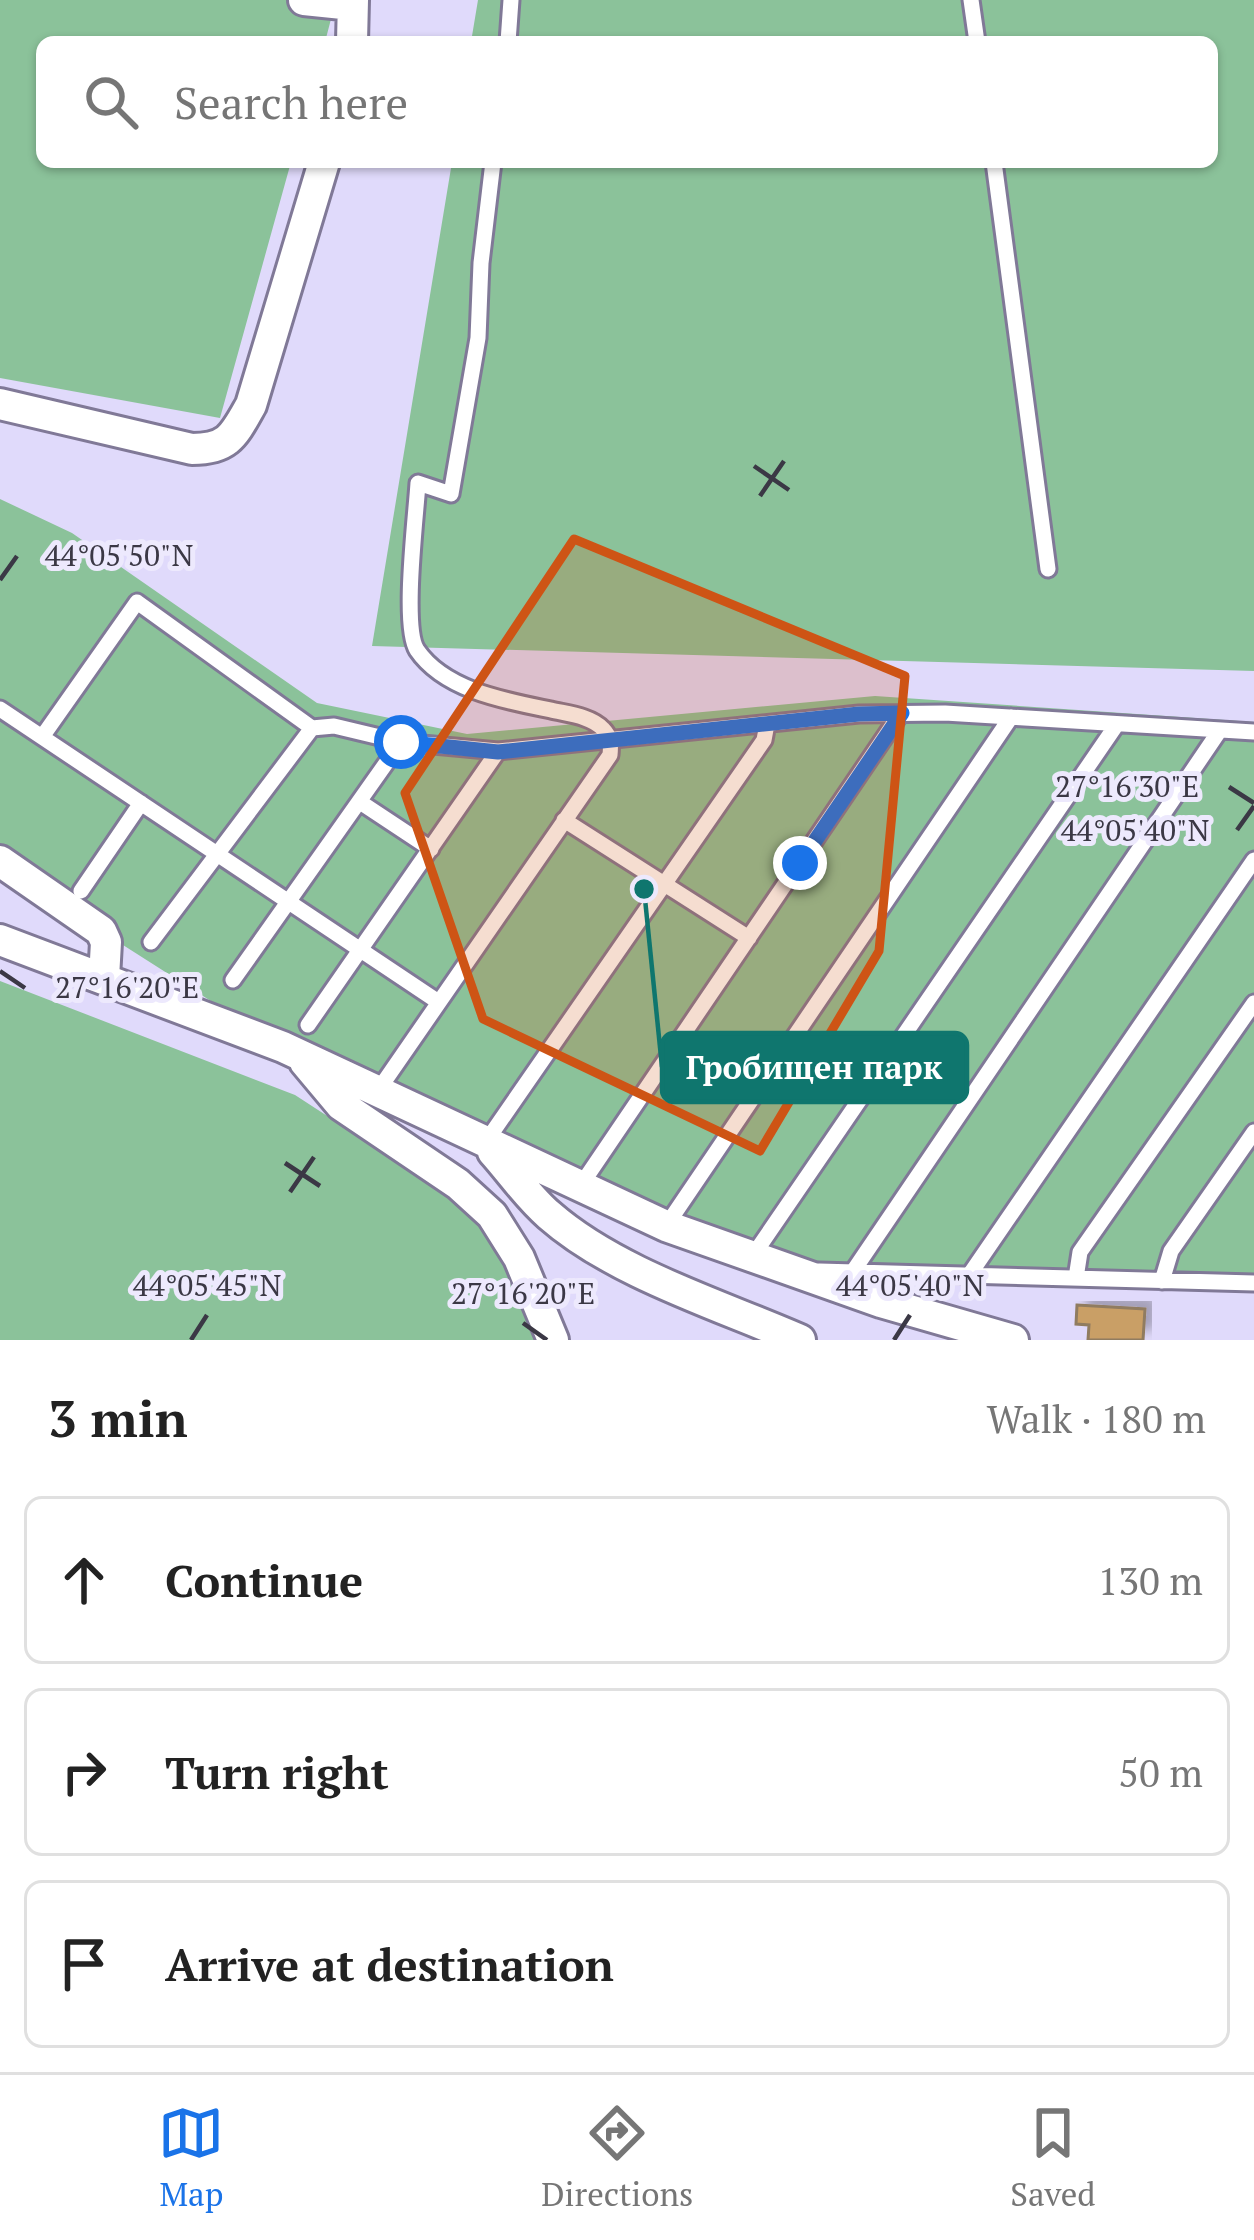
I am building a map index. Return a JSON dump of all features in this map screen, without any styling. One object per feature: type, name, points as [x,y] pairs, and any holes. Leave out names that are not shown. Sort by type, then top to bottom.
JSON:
[{"type":"street","points":[[304,0],[325,5],[349,0],[352,36]]},
{"type":"street","points":[[0,404],[192,449],[216,449],[234,434],[251,405],[322,168]]},
{"type":"street","points":[[0,861],[101,931],[106,942],[104,978]]},
{"type":"street","points":[[0,940],[304,1040],[377,1092],[666,1226],[881,1302],[1012,1340]]},
{"type":"street","points":[[304,1040],[341,1105],[458,1184],[492,1215],[519,1258],[554,1340]]},
{"type":"street","points":[[485,1143],[549,1215],[591,1244],[641,1272],[800,1340]]},
{"type":"lane","points":[[508,36],[511,0]]},
{"type":"lane","points":[[970,0],[976,36]]},
{"type":"lane","points":[[377,1092],[610,755],[611,740],[602,727],[579,716],[486,695],[451,679],[415,648],[412,635],[418,483],[451,494],[478,338],[492,168]]},
{"type":"lane","points":[[995,168],[1048,569]]},
{"type":"lane","points":[[42,737],[136,602],[312,728],[334,726],[401,742],[498,752],[902,713],[1254,732]]},
{"type":"lane","points":[[0,709],[437,1001]]},
{"type":"lane","points":[[581,1185],[902,713]]},
{"type":"lane","points":[[666,1226],[1011,717]]},
{"type":"lane","points":[[485,1143],[764,740],[767,724]]},
{"type":"lane","points":[[752,1257],[1117,724]]},
{"type":"lane","points":[[151,942],[312,728]]},
{"type":"lane","points":[[854,1270],[1220,730]]},
{"type":"lane","points":[[233,980],[401,742]]},
{"type":"lane","points":[[304,1040],[498,752]]},
{"type":"lane","points":[[360,802],[430,849]]},
{"type":"lane","points":[[81,892],[141,803]]},
{"type":"lane","points":[[564,820],[749,938]]},
{"type":"lane","points":[[970,1274],[1254,860]]},
{"type":"lane","points":[[1076,1278],[1080,1252],[1254,1003]]},
{"type":"lane","points":[[1162,1281],[1171,1251],[1254,1132]]},
{"type":"lane","points":[[799,1272],[1254,1283]]},
{"type":"highlighted area","points":[[574,539],[905,676],[879,951],[760,1151],[483,1019],[405,793]]},
{"type":"green space","points":[[0,0],[336,0],[327,36],[36,36],[36,168],[289,168],[220,418],[0,378]]},
{"type":"green space","points":[[478,0],[1254,0],[1254,671],[372,646],[451,168],[1218,168],[1218,36],[472,36]]},
{"type":"green space","points":[[0,499],[72,533],[317,703],[467,734],[875,696],[1254,722],[1254,1283],[799,1272],[283,1047],[0,872]]},
{"type":"green space","points":[[0,981],[295,1095],[438,1188],[499,1242],[538,1331],[536,1340],[0,1340]]},
{"type":"building","points":[[1077,1305],[1145,1309],[1143,1340],[1088,1340],[1089,1325],[1076,1324]]},
{"type":"place","name":"Гробищен парк","points":[[644,889]]},
{"type":"route","points":[[401,742],[498,752],[902,713],[800,863]]}]
